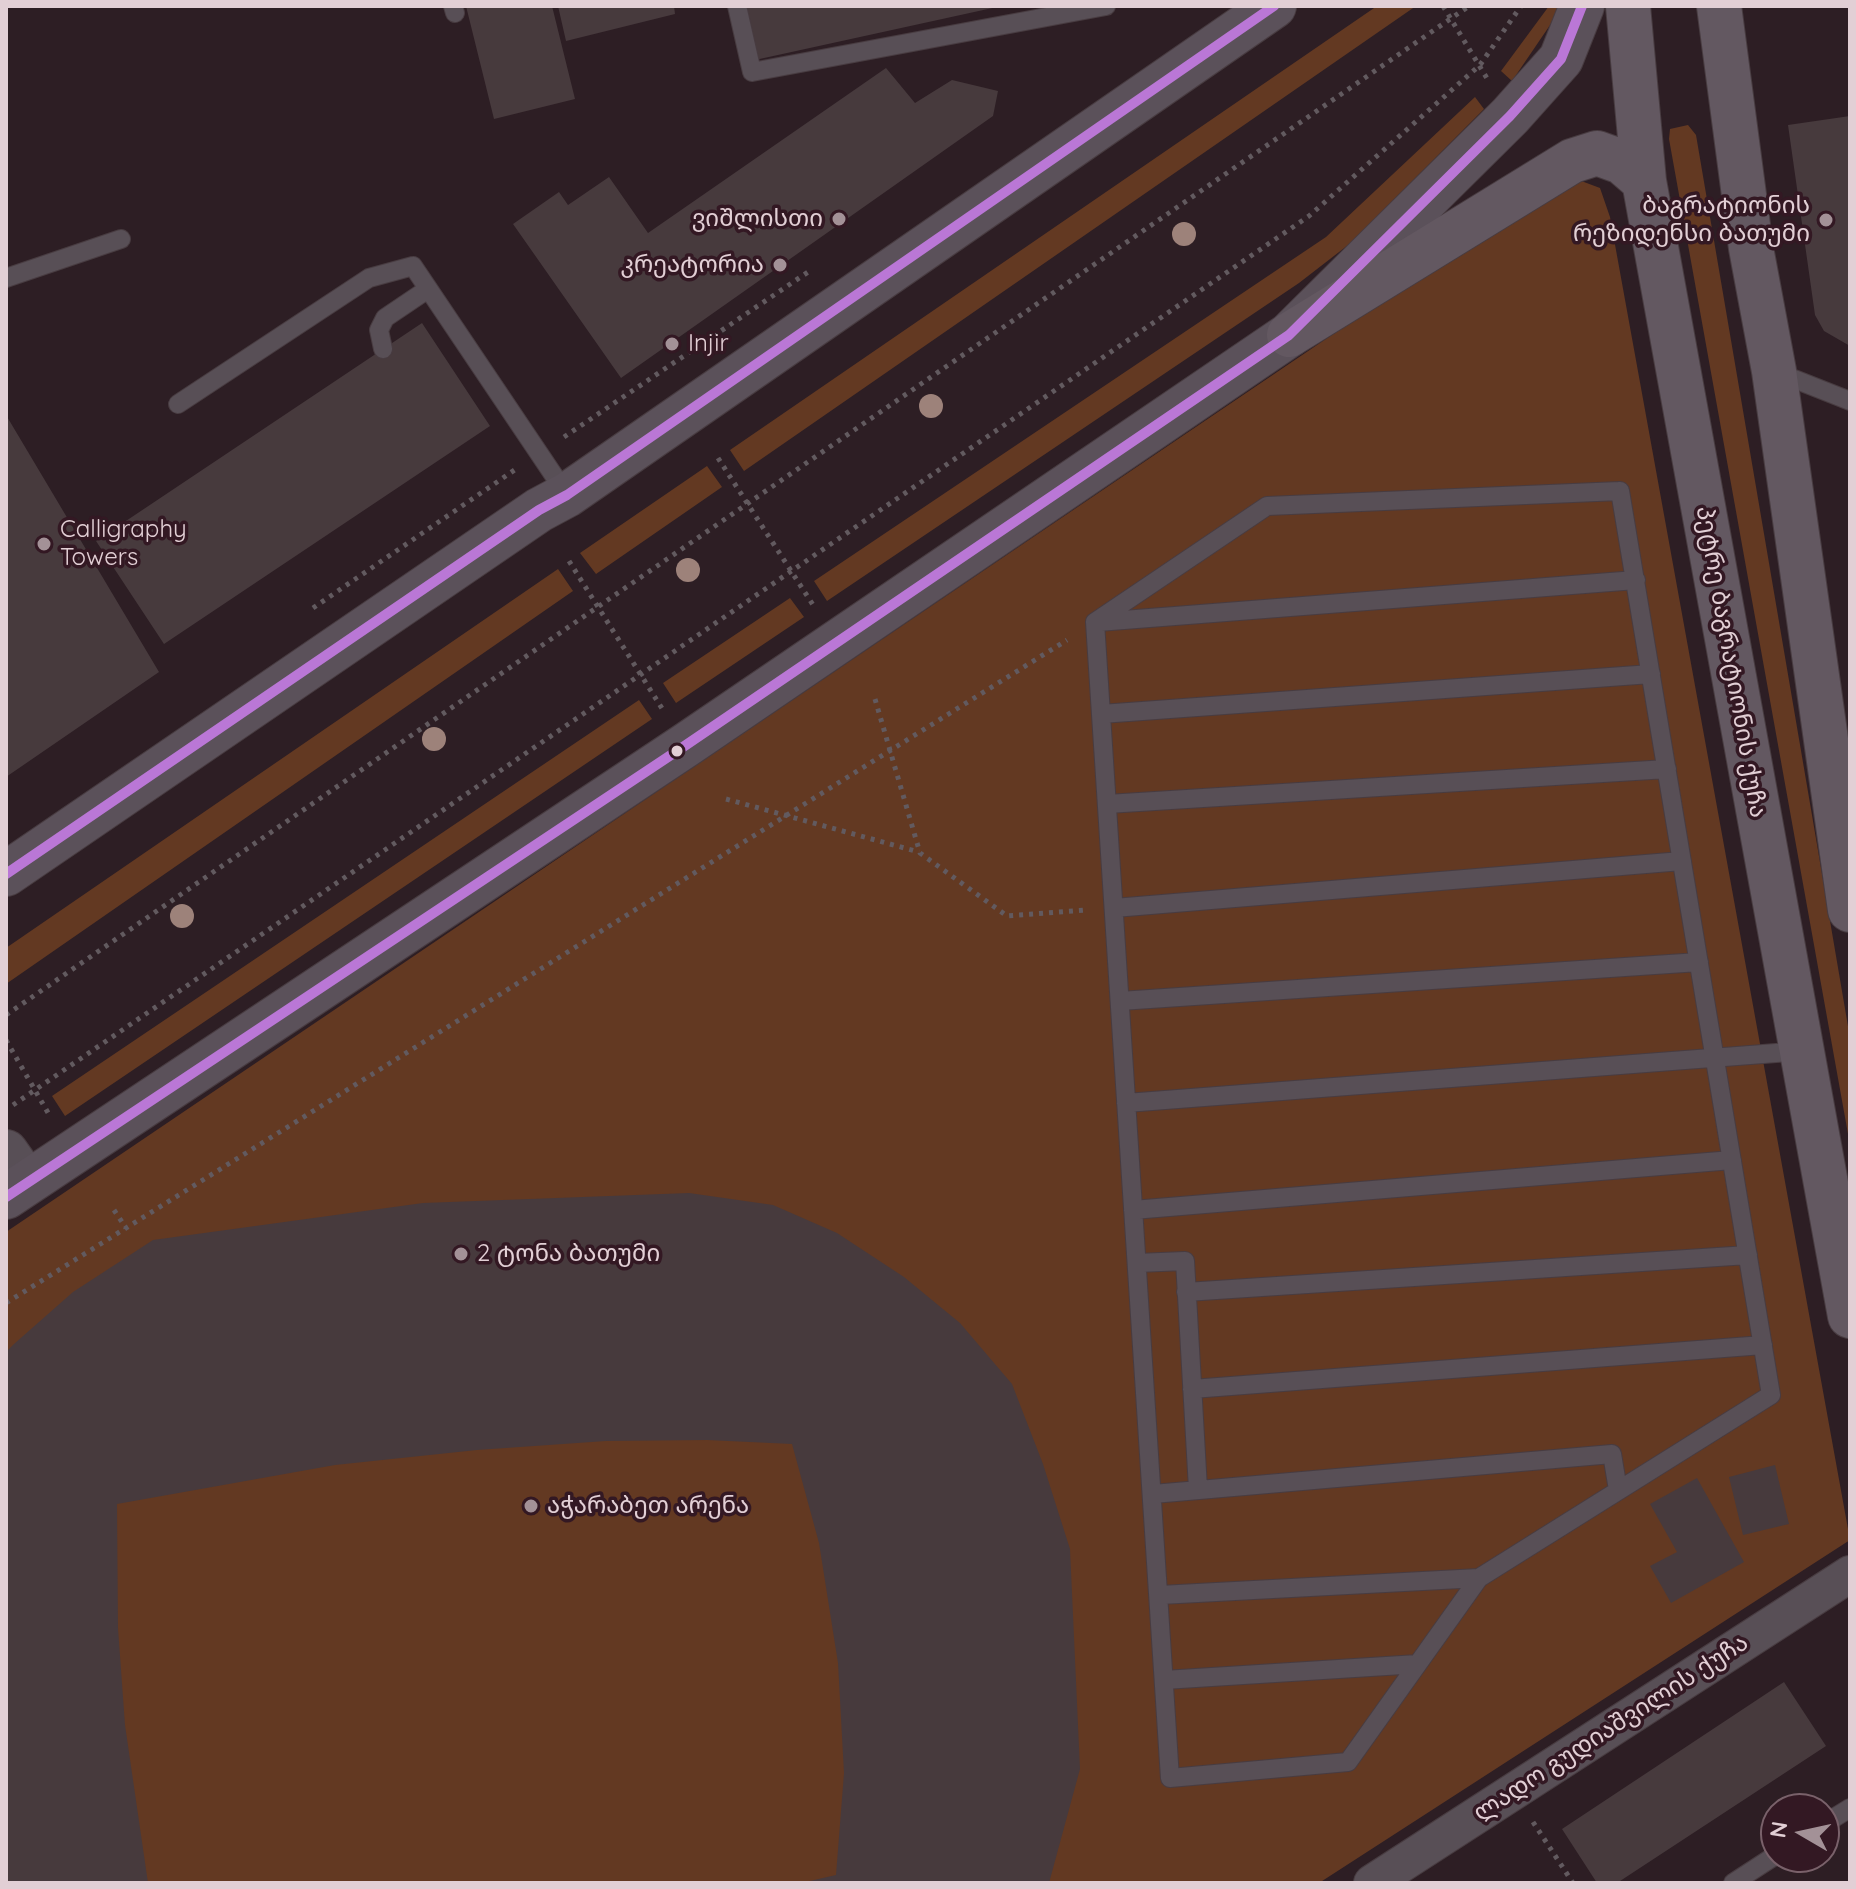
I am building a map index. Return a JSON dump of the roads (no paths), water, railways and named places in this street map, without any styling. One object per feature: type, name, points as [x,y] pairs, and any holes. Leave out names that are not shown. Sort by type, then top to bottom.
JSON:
[{"type":"main road","points":[[6,874],[539,510],[567,495],[1274,6]]},
{"type":"main road","points":[[1289,335],[1521,105],[1561,59],[1582,6]]},
{"type":"main road","name":"პეტრე ბაგრატიონის ქუჩა","points":[[1628,6],[1644,181],[1850,1316]]},
{"type":"main road","points":[[1719,6],[1751,248],[1774,371],[1850,910]]},
{"type":"main road","points":[[13,1177],[673,754],[1289,335],[1572,161],[1597,153],[1622,162],[1644,181]]},
{"type":"street","name":"ლადო გუდიაშვილის ქუჩა","points":[[1372,1883],[1850,1574]]},
{"type":"lane","points":[[737,6],[752,72],[1106,6]]},
{"type":"lane","points":[[6,278],[121,239]]},
{"type":"lane","points":[[178,404],[369,278],[413,266],[567,495]]},
{"type":"lane","points":[[383,349],[379,330],[385,318],[428,289]]},
{"type":"lane","points":[[1774,371],[1850,401]]},
{"type":"lane","points":[[1620,491],[1771,1395],[1479,1578],[1348,1762],[1170,1778],[1095,622],[1267,506],[1620,491]]},
{"type":"lane","points":[[1095,622],[1636,580]]},
{"type":"lane","points":[[1101,714],[1651,674]]},
{"type":"lane","points":[[1107,804],[1667,769]]},
{"type":"lane","points":[[1114,908],[1682,861]]},
{"type":"lane","points":[[1120,1001],[1699,962]]},
{"type":"lane","points":[[1126,1103],[1802,1051]]},
{"type":"lane","points":[[1133,1210],[1732,1160]]},
{"type":"lane","points":[[1186,1292],[1748,1255]]},
{"type":"lane","points":[[1137,1263],[1185,1261],[1198,1489]]},
{"type":"lane","points":[[1192,1389],[1763,1345]]},
{"type":"lane","points":[[1153,1494],[1612,1454],[1618,1490]]},
{"type":"lane","points":[[1160,1595],[1479,1578]]},
{"type":"lane","points":[[1164,1680],[1418,1664]]},
{"type":"lane","points":[[1733,1883],[1760,1865]]},
{"type":"place","name":"ვიშლისთი","points":[[839,219]]},
{"type":"place","name":"ბაგრატიონის რეზიდენსი ბათუმი","points":[[1826,220]]},
{"type":"place","name":"კრეატორია","points":[[780,265]]},
{"type":"place","name":"Injir","points":[[672,344]]},
{"type":"place","name":"Calligraphy Towers","points":[[44,544]]},
{"type":"place","name":"2 ტონა ბათუმი","points":[[461,1254]]},
{"type":"place","name":"აჭარაბეთ არენა","points":[[531,1506]]}]
